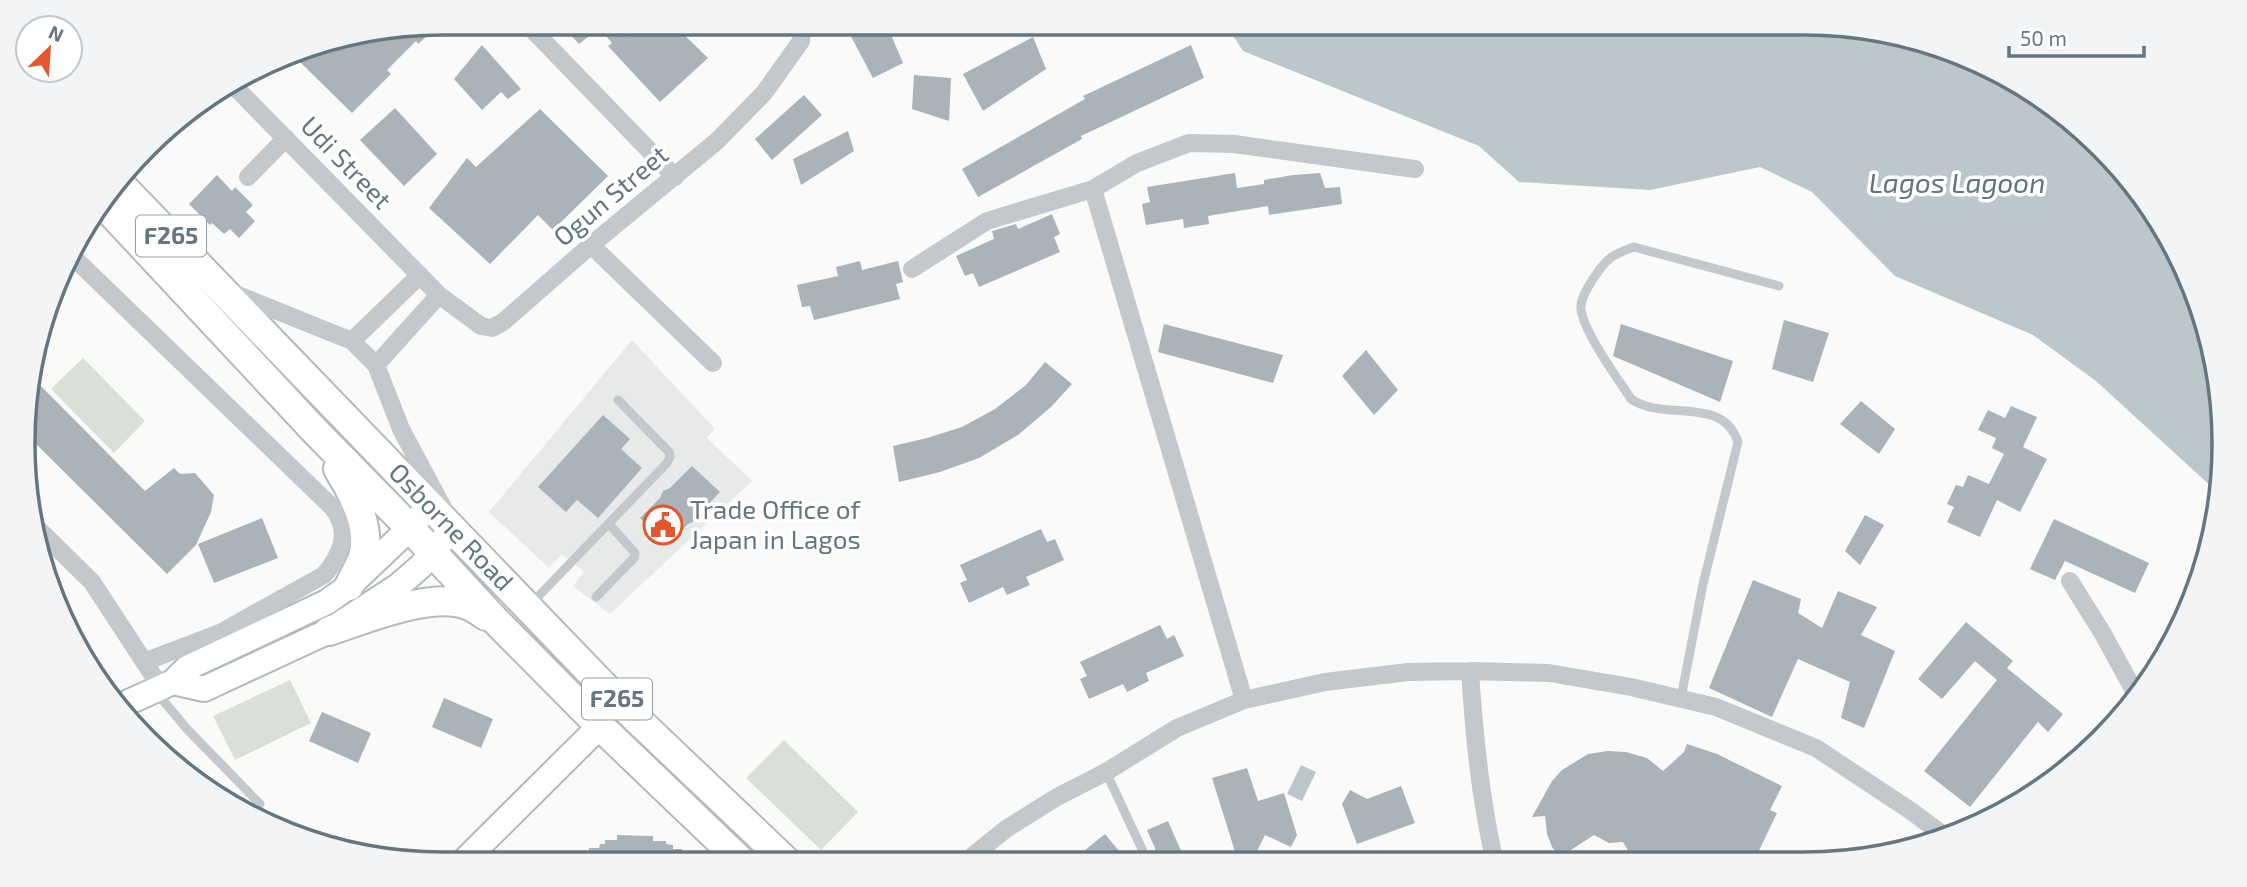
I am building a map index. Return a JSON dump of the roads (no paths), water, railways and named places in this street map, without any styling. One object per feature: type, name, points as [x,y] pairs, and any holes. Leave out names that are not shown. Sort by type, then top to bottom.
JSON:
[{"type":"main road","name":"Osborne Road","points":[[124,188],[624,707],[776,852]]},
{"type":"main road","name":"Osborne Road","points":[[109,210],[495,620],[600,726],[732,852]]},
{"type":"main road","points":[[315,431],[356,501],[362,523],[365,545],[362,559],[349,586]]},
{"type":"main road","points":[[127,702],[162,686],[187,668],[327,602],[349,586],[410,528],[430,505]]},
{"type":"main road","points":[[162,686],[204,689],[328,631],[398,586],[433,553],[453,528]]},
{"type":"main road","points":[[328,631],[419,603],[465,604],[495,620]]},
{"type":"main road","points":[[473,852],[600,726]]},
{"type":"street","points":[[538,35],[675,177]]},
{"type":"street","name":"Ogun Street","points":[[420,275],[439,295],[481,326],[492,328],[503,322],[717,141],[764,93],[801,41],[802,35]]},
{"type":"street","name":"Udi Street","points":[[238,90],[420,275]]},
{"type":"street","points":[[248,177],[286,138]]},
{"type":"street","points":[[912,269],[987,221],[1093,189],[1137,163],[1189,143],[1234,144],[1415,169]]},
{"type":"street","points":[[1093,189],[1244,700]]},
{"type":"street","points":[[591,245],[713,363]]},
{"type":"street","points":[[77,263],[333,508],[340,517],[342,528],[342,545],[337,560],[324,575],[220,633],[144,662]]},
{"type":"street","points":[[352,341],[420,275]]},
{"type":"street","points":[[222,289],[352,341],[376,365],[401,429],[453,528]]},
{"type":"street","points":[[376,365],[439,295]]},
{"type":"street","points":[[46,537],[92,582],[162,686]]},
{"type":"street","points":[[2070,581],[2132,686]]},
{"type":"street","points":[[1470,671],[1484,805],[1493,852]]},
{"type":"street","points":[[978,852],[1006,829],[1177,728],[1244,700],[1325,682],[1408,672],[1549,673],[1631,687],[1716,707],[1816,748],[1936,830]]},
{"type":"lane","points":[[1681,698],[1703,584],[1738,442],[1734,430],[1718,418],[1684,410],[1656,410],[1631,399],[1587,327],[1580,306],[1587,288],[1601,267],[1614,254],[1634,247],[1779,286]]},
{"type":"lane","points":[[528,607],[670,457],[670,452],[618,400]]},
{"type":"lane","points":[[596,597],[635,554],[609,524]]},
{"type":"lane","points":[[162,686],[187,729],[260,804]]},
{"type":"lane","points":[[1106,772],[1143,852]]},
{"type":"water","name":"Lagos Lagoon","points":[[1233,35],[1804,35],[1857,38],[1883,43],[1960,66],[2008,90],[2073,136],[2111,174],[2157,239],[2181,287],[2204,364],[2211,417],[2210,485],[2096,381],[2033,335],[1895,276],[1812,192],[1760,167],[1650,190],[1519,182],[1479,146],[1243,51]]},
{"type":"water","points":[[1301,765],[1316,772],[1302,801],[1287,794]]},
{"type":"place","name":"Trade Office of Japan in Lagos","points":[[663,525]]}]
